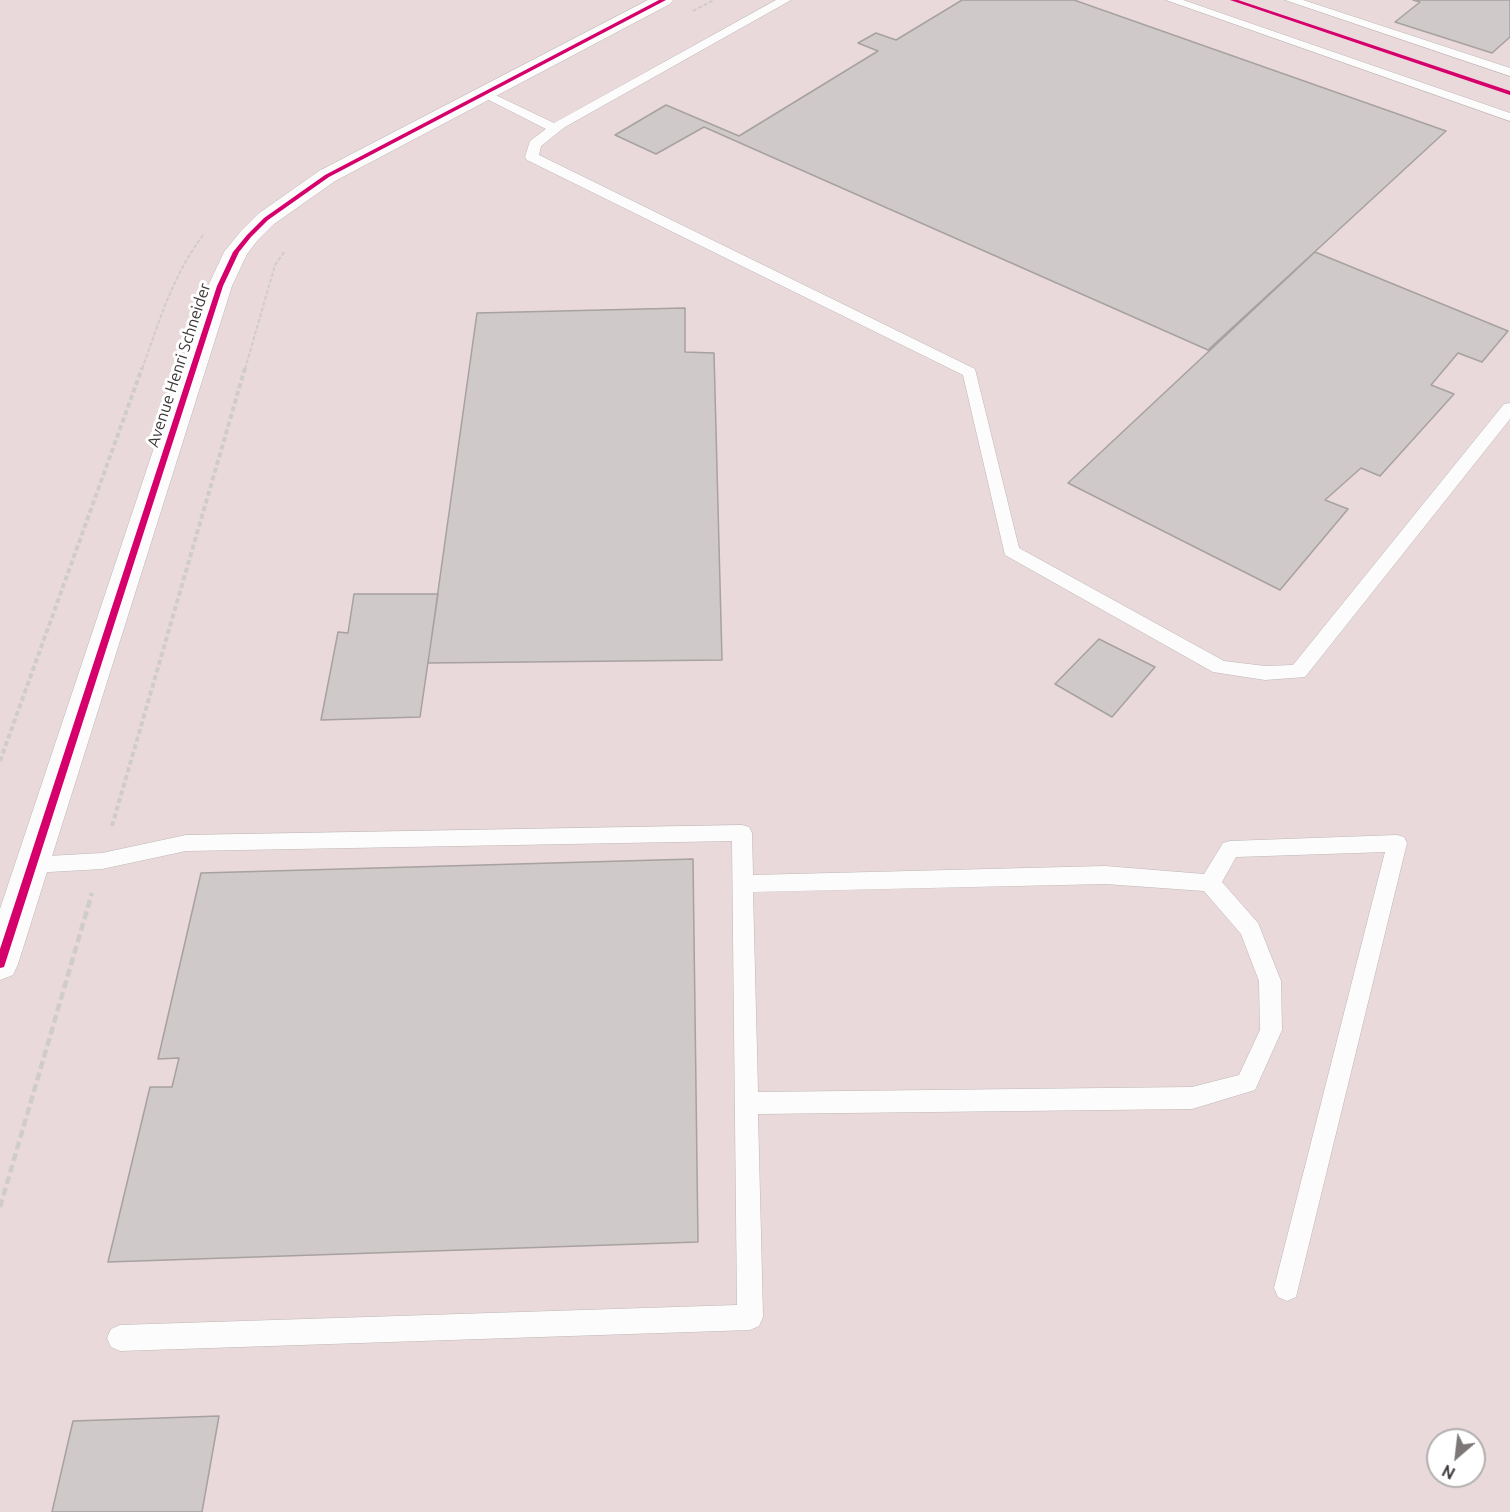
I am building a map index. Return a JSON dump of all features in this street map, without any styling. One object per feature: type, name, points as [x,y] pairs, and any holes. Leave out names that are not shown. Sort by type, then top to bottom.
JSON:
[{"type":"street","name":"Avenue Henri Schneider","points":[[0,964],[216,297],[236,252],[266,219],[327,176],[483,94],[673,8]]},
{"type":"lane","points":[[785,0],[555,128],[535,144],[532,157],[970,372],[1011,551],[1220,667],[1265,673],[1298,672],[1510,408]]},
{"type":"lane","points":[[1172,0],[1510,117]]},
{"type":"lane","points":[[1291,0],[1510,72]]},
{"type":"lane","points":[[483,94],[555,128]]},
{"type":"lane","points":[[31,865],[102,861],[186,843],[742,833],[750,1317],[120,1338]]},
{"type":"lane","points":[[1210,883],[1230,849],[1396,843],[1287,1288]]},
{"type":"lane","points":[[743,884],[1105,875],[1210,883],[1250,929],[1270,981],[1271,1030],[1247,1083],[1192,1098],[747,1103]]},
{"type":"path","points":[[673,8],[714,0]]},
{"type":"path","points":[[0,1207],[275,265],[289,246]]},
{"type":"shaded area","points":[[0,0],[1510,0],[1510,1512],[0,1512]]},
{"type":"building","points":[[962,0],[1074,0],[1446,131],[1208,350],[704,127],[656,154],[615,135],[666,105],[739,136],[878,51],[858,43],[876,33],[896,40]]},
{"type":"building","points":[[1413,0],[1510,0],[1510,37],[1492,53],[1395,22],[1420,2]]},
{"type":"building","points":[[1315,252],[1508,331],[1482,362],[1458,353],[1431,385],[1454,394],[1380,476],[1361,468],[1325,500],[1348,509],[1280,590],[1068,483]]},
{"type":"building","points":[[685,308],[685,352],[714,353],[722,660],[428,663],[477,313]]},
{"type":"building","points":[[354,594],[438,594],[420,717],[321,720],[338,632],[348,633]]},
{"type":"building","points":[[1099,639],[1155,667],[1112,717],[1055,684]]},
{"type":"building","points":[[693,859],[698,1242],[108,1262],[150,1087],[172,1087],[179,1058],[158,1059],[201,873]]},
{"type":"building","points":[[219,1416],[202,1512],[52,1512],[73,1421]]},
{"type":"cycle path","points":[[0,964],[220,286],[236,252],[266,219],[327,176],[663,0]]},
{"type":"cycle path","points":[[1233,0],[1510,93]]}]
